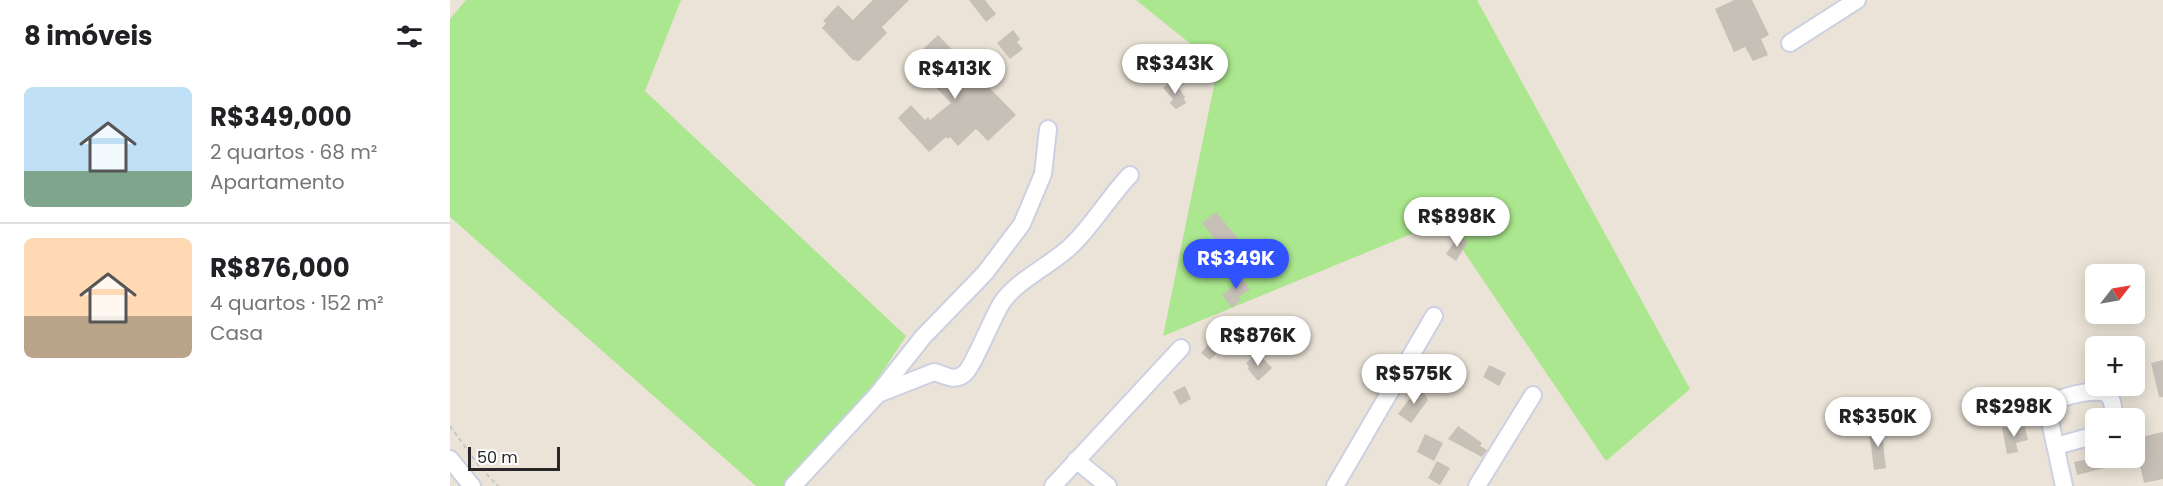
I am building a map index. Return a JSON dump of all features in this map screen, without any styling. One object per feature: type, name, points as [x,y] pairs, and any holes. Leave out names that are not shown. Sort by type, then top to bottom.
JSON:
[{"type":"street","points":[[1790,43],[1857,0]]},
{"type":"street","points":[[793,486],[877,395],[923,337],[985,273],[1022,224],[1042,174],[1048,129]]},
{"type":"street","points":[[877,395],[934,372],[950,378],[963,375],[970,368],[982,337],[1003,301],[1073,244],[1114,191],[1130,175]]},
{"type":"street","points":[[1335,486],[1434,316]]},
{"type":"street","points":[[1053,486],[1181,348]]},
{"type":"street","points":[[2064,486],[2048,412],[2057,400],[2098,390],[2106,393],[2112,401],[2113,408]]},
{"type":"street","points":[[1477,486],[1533,395]]},
{"type":"street","points":[[2056,446],[2085,438]]},
{"type":"street","points":[[450,459],[472,486]]},
{"type":"street","points":[[1076,460],[1108,486]]},
{"type":"path","points":[[450,426],[479,466],[498,486]]},
{"type":"green space","points":[[466,0],[681,0],[645,91],[906,336],[807,486],[756,486],[450,217],[450,19]]},
{"type":"green space","points":[[1136,0],[1477,0],[1690,389],[1606,461],[1443,221],[1163,336],[1218,66]]},
{"type":"building","points":[[873,0],[909,0],[882,27],[887,33],[859,61],[853,60],[822,28],[826,23],[823,21],[838,5],[853,20]]},
{"type":"building","points":[[969,0],[985,0],[996,14],[986,22]]},
{"type":"building","points":[[1734,0],[1752,0],[1769,35],[1761,39],[1768,55],[1753,61],[1745,47],[1734,52],[1715,9]]},
{"type":"building","points":[[1013,30],[1020,39],[1017,42],[1023,49],[1010,59],[997,43]]},
{"type":"building","points":[[938,35],[1016,115],[988,141],[976,129],[958,146],[950,137],[948,139],[946,137],[929,152],[898,118],[911,105],[925,120],[928,117],[930,120],[951,103],[910,61]]},
{"type":"building","points":[[1173,80],[1185,97],[1186,103],[1176,109],[1170,103],[1173,99],[1163,88]]},
{"type":"building","points":[[1216,212],[1247,249],[1232,261],[1202,223]]},
{"type":"building","points":[[1458,236],[1468,242],[1456,261],[1446,254]]},
{"type":"building","points":[[1237,271],[1250,289],[1239,297],[1241,300],[1232,308],[1222,295],[1234,285],[1228,277]]},
{"type":"building","points":[[1212,340],[1222,348],[1210,360],[1201,353]]},
{"type":"building","points":[[1258,353],[1272,368],[1258,381],[1247,368],[1249,367],[1246,363]]},
{"type":"building","points":[[2163,360],[2163,397],[2159,397],[2151,363]]},
{"type":"building","points":[[1489,365],[1506,373],[1499,386],[1483,377]]},
{"type":"building","points":[[1420,385],[1428,400],[1411,423],[1398,414]]},
{"type":"building","points":[[1185,386],[1191,399],[1180,405],[1173,392]]},
{"type":"building","points":[[1458,426],[1482,443],[1480,446],[1487,450],[1482,457],[1448,439]]},
{"type":"building","points":[[2012,426],[2013,429],[2025,427],[2028,440],[2016,443],[2018,452],[2007,454],[2002,428]]},
{"type":"building","points":[[1881,427],[1886,468],[1874,470],[1869,429]]},
{"type":"building","points":[[2163,432],[2163,479],[2144,483],[2141,468],[2145,468],[2145,436]]},
{"type":"building","points":[[1425,434],[1443,443],[1434,461],[1417,452]]},
{"type":"building","points":[[2085,460],[2085,468],[2104,468],[2077,475],[2074,462]]},
{"type":"building","points":[[1437,461],[1450,468],[1440,485],[1428,478]]}]
